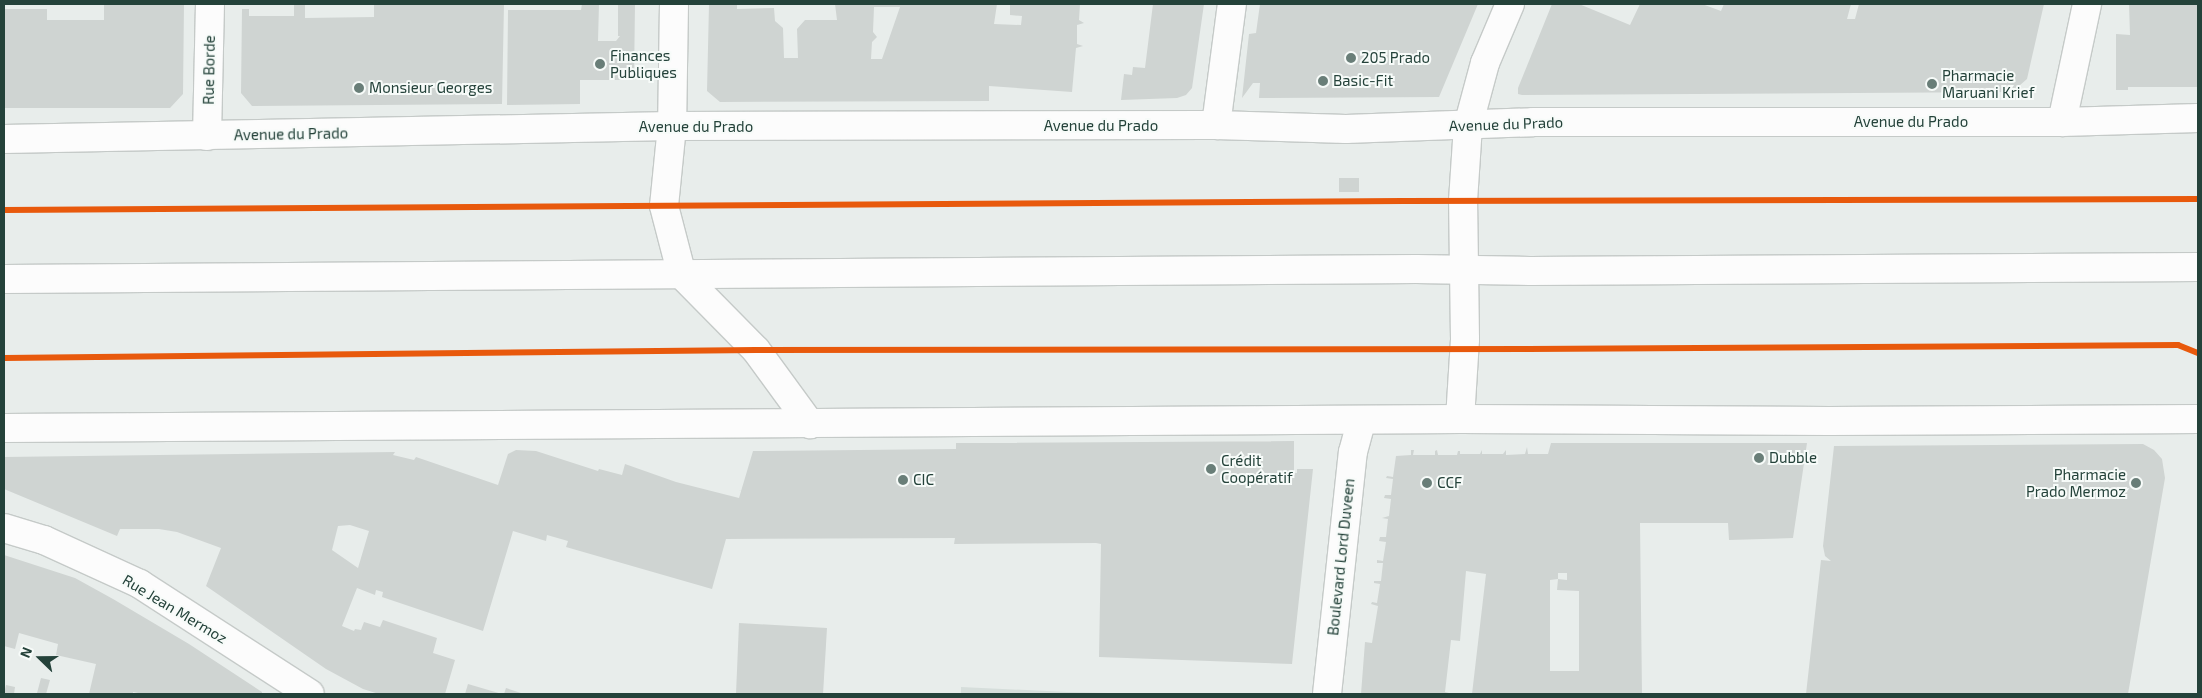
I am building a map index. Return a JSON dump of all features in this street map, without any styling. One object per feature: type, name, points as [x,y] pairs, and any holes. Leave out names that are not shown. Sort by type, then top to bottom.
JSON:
[{"type":"street","name":"Rue Borde","points":[[207,136],[210,4]]},
{"type":"street","points":[[674,4],[672,126],[664,206],[682,275],[756,350],[810,424]]},
{"type":"street","points":[[1216,125],[1232,4]]},
{"type":"street","points":[[1460,419],[1465,339],[1463,201],[1468,126],[1485,63],[1510,4]]},
{"type":"street","points":[[2062,122],[2087,4]]},
{"type":"street","name":"Avenue du Prado","points":[[4,139],[672,126],[1216,125],[1346,129],[1468,126],[1533,122],[2062,122],[2198,118]]},
{"type":"street","points":[[4,279],[2198,267]]},
{"type":"street","points":[[4,428],[1361,422],[1460,419],[1829,421],[2198,418]]},
{"type":"street","name":"Boulevard Lord Duveen","points":[[1326,694],[1352,452],[1361,422]]},
{"type":"street","name":"Rue Jean Mermoz","points":[[4,528],[44,540],[140,584],[310,694]]},
{"type":"shaded area","points":[[961,687],[1067,692],[1149,694],[961,694]]},
{"type":"building","points":[[104,4],[184,4],[183,94],[170,108],[4,108],[4,9],[47,9],[47,20],[104,20]]},
{"type":"building","points":[[294,4],[305,4],[305,18],[374,17],[374,4],[504,4],[502,104],[252,106],[241,93],[242,9],[249,9],[249,16],[294,16]]},
{"type":"building","points":[[582,4],[599,4],[598,41],[616,41],[620,36],[618,36],[618,4],[635,4],[634,80],[580,80],[580,104],[507,105],[508,10],[581,10]]},
{"type":"building","points":[[709,4],[737,4],[737,9],[774,8],[775,21],[783,28],[784,58],[798,58],[797,29],[805,20],[837,20],[835,4],[997,4],[994,24],[1021,25],[1022,16],[1010,15],[1010,5],[1080,4],[1079,20],[1084,23],[1077,25],[1077,44],[1083,46],[1076,48],[1072,92],[989,86],[989,101],[720,102],[707,91]],"holes":[[[874,7],[900,7],[882,59],[871,59],[872,42],[877,37],[873,32]]]},
{"type":"building","points":[[1153,4],[1204,4],[1192,88],[1186,95],[1177,98],[1121,100],[1124,74],[1132,75],[1133,67],[1145,68]]},
{"type":"building","name":"205 Prado","points":[[1260,4],[1478,4],[1439,97],[1259,98],[1260,83],[1253,83],[1242,98],[1249,34],[1256,33]]},
{"type":"building","points":[[1552,4],[1579,4],[1630,25],[1640,4],[1702,4],[1721,11],[1724,4],[1851,4],[1847,19],[1855,19],[1859,4],[2044,4],[2027,79],[2012,92],[1518,94],[1518,88]]},
{"type":"building","points":[[2129,4],[2198,4],[2198,87],[2128,87],[2128,90],[2116,90],[2116,34],[2130,35]]},
{"type":"building","points":[[1339,178],[1359,178],[1359,192],[1339,192]]},
{"type":"building","points":[[1294,441],[1294,473],[1297,473],[1297,469],[1313,469],[1292,664],[1099,657],[1101,544],[1096,543],[954,544],[955,538],[726,539],[712,589],[566,547],[568,541],[547,535],[546,541],[513,531],[483,631],[382,597],[383,592],[376,590],[375,595],[357,588],[342,626],[354,631],[355,629],[361,630],[364,622],[380,627],[383,620],[437,638],[433,653],[455,660],[445,694],[379,694],[363,689],[326,669],[206,586],[221,548],[177,532],[159,529],[120,529],[117,536],[4,489],[4,457],[395,452],[393,455],[414,460],[416,457],[498,485],[508,454],[516,450],[536,451],[598,471],[599,469],[622,475],[625,464],[676,482],[739,498],[753,451],[956,449],[956,443]],"holes":[[[350,525],[369,531],[358,568],[332,550],[338,526]]]},
{"type":"building","points":[[1551,443],[1807,443],[1793,538],[1729,540],[1728,523],[1640,523],[1642,694],[1472,694],[1486,574],[1466,571],[1460,641],[1451,640],[1445,692],[1453,694],[1361,694],[1365,642],[1372,643],[1378,606],[1371,604],[1372,602],[1377,603],[1380,584],[1374,583],[1374,581],[1381,581],[1383,563],[1377,563],[1377,560],[1383,561],[1386,542],[1379,541],[1380,537],[1386,537],[1388,519],[1382,518],[1389,516],[1391,499],[1384,498],[1385,495],[1391,495],[1393,479],[1386,478],[1387,476],[1393,477],[1396,456],[1411,455],[1411,450],[1414,450],[1413,455],[1435,455],[1437,450],[1438,455],[1457,455],[1458,451],[1460,451],[1460,454],[1480,454],[1482,450],[1482,454],[1503,454],[1506,450],[1506,455],[1525,454],[1527,447],[1528,454],[1548,454]],"holes":[[[1558,573],[1567,573],[1567,580],[1558,579]],[[1558,579],[1557,590],[1579,591],[1579,671],[1550,671],[1550,580]]]},
{"type":"building","points":[[2143,444],[2154,450],[2162,459],[2165,478],[2128,694],[1806,694],[1821,560],[1831,561],[1825,556],[1823,546],[1834,446]]},
{"type":"building","points":[[4,555],[75,578],[189,644],[262,692],[262,694],[143,694],[133,692],[133,694],[89,694],[96,664],[56,655],[58,644],[19,633],[15,649],[4,646]]},
{"type":"building","points":[[739,623],[827,628],[823,694],[736,694]]},
{"type":"building","points":[[41,678],[50,680],[46,694],[37,693]]},
{"type":"building","points":[[468,684],[502,694],[465,694]]},
{"type":"building","points":[[6,685],[15,687],[14,694],[4,694]]},
{"type":"building","points":[[506,688],[524,694],[504,694]]},
{"type":"cycle path","points":[[4,210],[1402,201],[2198,199]]},
{"type":"cycle path","points":[[4,358],[756,350],[1528,349],[2178,345],[2198,353]]},
{"type":"place","name":"205 Prado","points":[[1351,58]]},
{"type":"place","name":"Finances Publiques","points":[[600,64]]},
{"type":"place","name":"Basic-Fit","points":[[1323,81]]},
{"type":"place","name":"Pharmacie Maruani Krief","points":[[1932,84]]},
{"type":"place","name":"Monsieur Georges","points":[[359,88]]},
{"type":"place","name":"Dubble","points":[[1759,458]]},
{"type":"place","name":"Crédit Coopératif","points":[[1211,469]]},
{"type":"place","name":"CIC","points":[[903,480]]},
{"type":"place","name":"CCF","points":[[1427,483]]},
{"type":"place","name":"Pharmacie Prado Mermoz","points":[[2136,483]]}]
